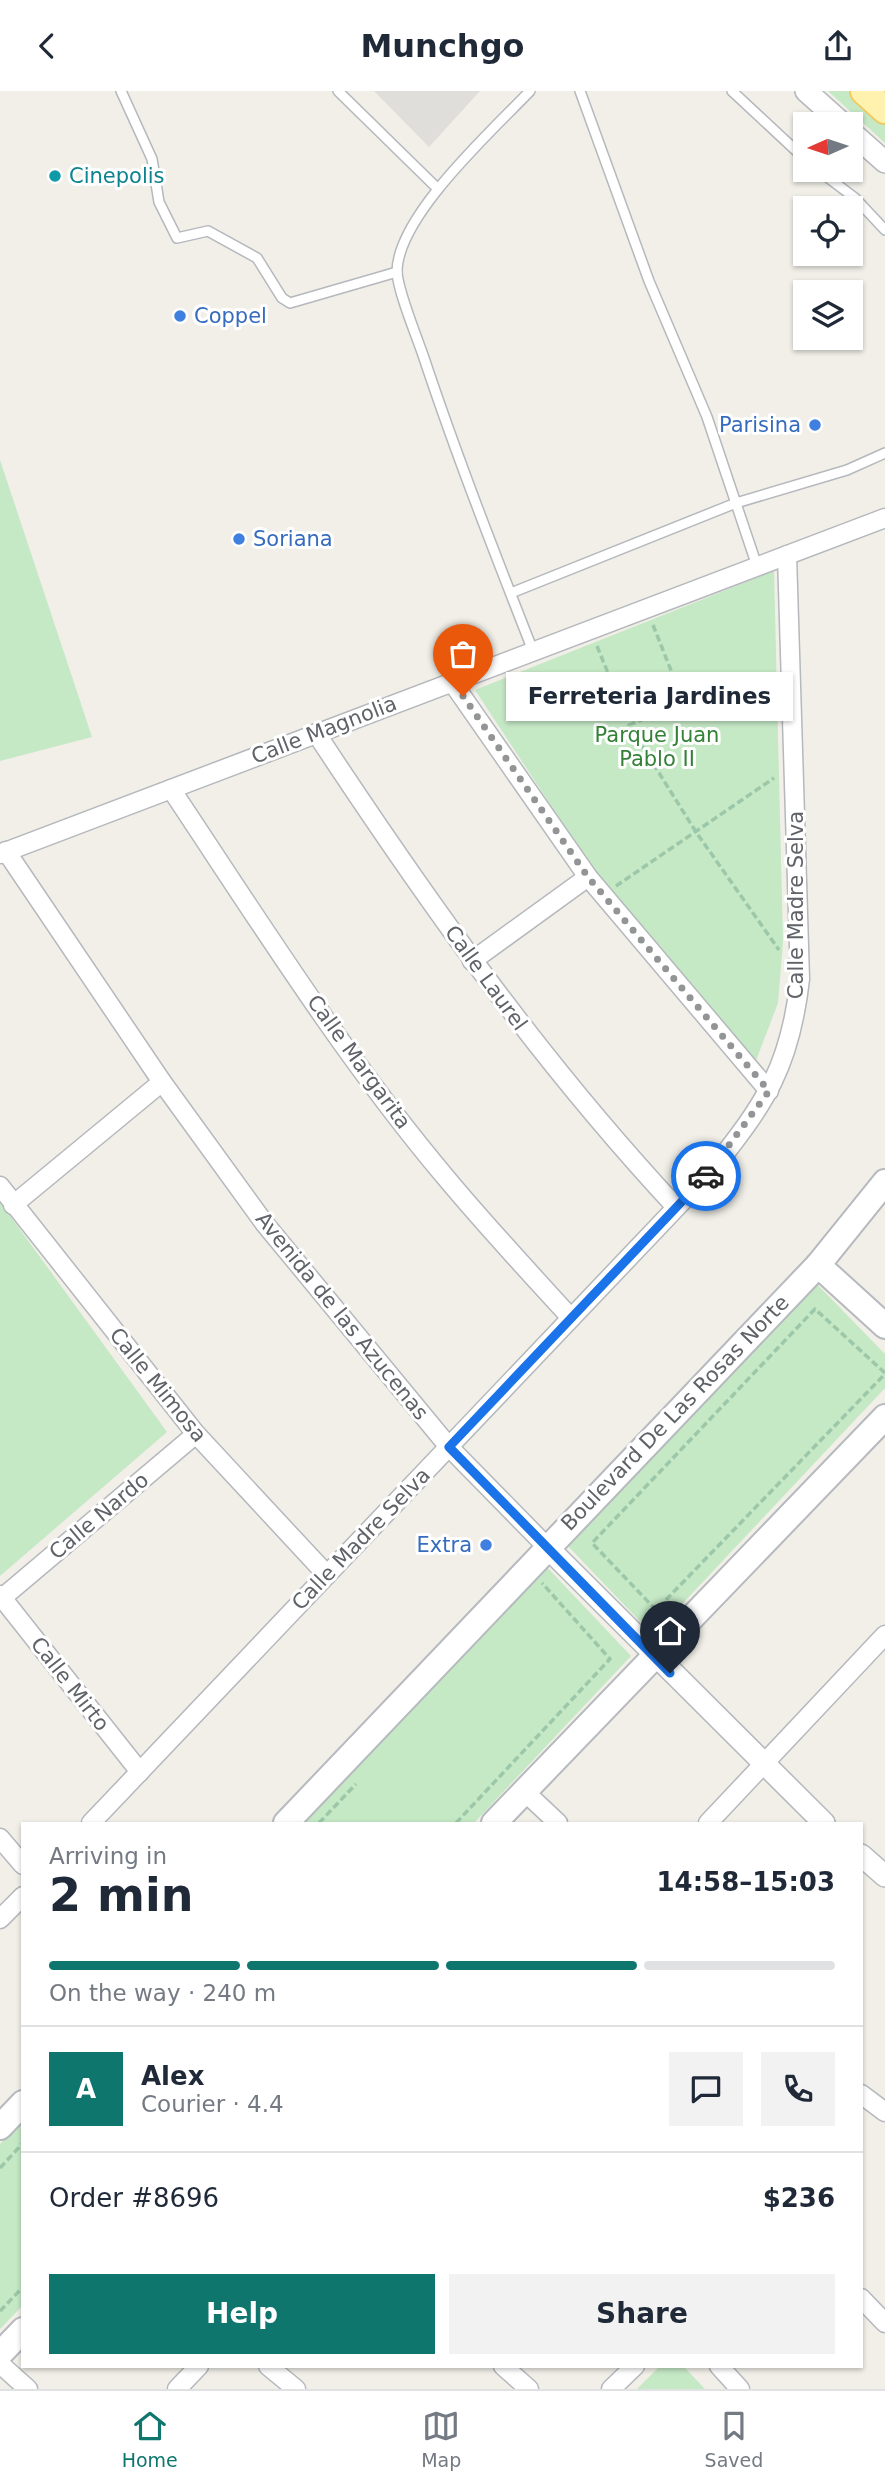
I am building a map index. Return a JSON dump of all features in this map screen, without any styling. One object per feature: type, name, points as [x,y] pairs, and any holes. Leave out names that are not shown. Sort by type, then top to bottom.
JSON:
[{"type":"main road","points":[[864,91],[885,110]]},
{"type":"main road","name":"Boulevard De Las Rosas Norte","points":[[287,1822],[547,1546],[818,1265],[885,1182]]},
{"type":"main road","points":[[818,1265],[885,1326]]},
{"type":"main road","points":[[495,1822],[885,1417]]},
{"type":"main road","points":[[0,2127],[21,2105]]},
{"type":"main road","points":[[0,2354],[21,2332]]},
{"type":"street","points":[[806,91],[830,112]]},
{"type":"street","points":[[863,143],[885,162]]},
{"type":"street","name":"Calle Magnolia","points":[[2,852],[885,518]]},
{"type":"street","name":"Calle Madre Selva","points":[[92,1822],[676,1207],[725,1153],[769,1091],[782,1065],[796,1020],[800,979],[786,555]]},
{"type":"street","points":[[452,682],[597,878],[769,1091]]},
{"type":"street","name":"Calle Laurel","points":[[316,733],[472,961],[587,1109],[676,1207]]},
{"type":"street","name":"Calle Margarita","points":[[171,789],[293,973],[375,1086],[446,1178],[572,1318]]},
{"type":"street","name":"Avenida de las Azucenas","points":[[2,852],[162,1082],[265,1224],[449,1447],[655,1658],[823,1822]]},
{"type":"street","points":[[472,961],[597,878]]},
{"type":"street","points":[[12,1205],[162,1082]]},
{"type":"street","name":"Calle Mimosa","points":[[0,1186],[12,1205],[197,1434],[327,1575]]},
{"type":"street","name":"Calle Nardo","points":[[1,1597],[197,1434]]},
{"type":"street","name":"Calle Mirto","points":[[1,1597],[140,1772]]},
{"type":"street","points":[[709,1822],[884,1639]]},
{"type":"street","points":[[524,1791],[557,1822]]},
{"type":"street","points":[[0,1838],[21,1863]]},
{"type":"street","points":[[863,1857],[885,1876]]},
{"type":"street","points":[[0,1919],[21,1897]]},
{"type":"street","points":[[863,2096],[885,2112]]},
{"type":"street","points":[[863,2300],[885,2323]]},
{"type":"street","points":[[0,2364],[28,2389]]},
{"type":"street","points":[[177,2389],[198,2368]]},
{"type":"street","points":[[270,2368],[296,2389]]},
{"type":"street","points":[[505,2368],[528,2389]]},
{"type":"street","points":[[611,2389],[633,2368]]},
{"type":"street","points":[[721,2368],[740,2389]]},
{"type":"lane","points":[[121,91],[152,159],[159,202],[174,235],[183,239],[208,231],[257,258],[286,302],[294,303],[397,272]]},
{"type":"lane","points":[[338,91],[438,189]]},
{"type":"lane","points":[[530,91],[438,189],[413,223],[397,272],[456,453],[533,651]]},
{"type":"lane","points":[[580,91],[644,268],[688,367],[757,566]]},
{"type":"lane","points":[[732,91],[793,148]]},
{"type":"lane","points":[[834,182],[855,198],[885,230]]},
{"type":"lane","points":[[511,593],[736,503],[847,470],[885,453]]},
{"type":"path","points":[[642,629],[666,620]]},
{"type":"path","points":[[629,725],[684,703],[653,625]]},
{"type":"path","points":[[608,642],[597,646],[629,725],[696,832],[779,950]]},
{"type":"path","points":[[773,765],[774,792]]},
{"type":"path","points":[[597,878],[614,888],[774,778]]},
{"type":"path","points":[[778,963],[779,937]]},
{"type":"path","points":[[816,1309],[885,1374],[656,1610],[592,1543],[816,1309]]},
{"type":"path","points":[[457,1822],[610,1659],[542,1583],[533,1593]]},
{"type":"path","points":[[320,1822],[356,1783]]},
{"type":"path","points":[[0,2168],[21,2145]]},
{"type":"path","points":[[0,2311],[21,2289]]},
{"type":"shaded area","points":[[374,91],[480,91],[429,147]]},
{"type":"green space","points":[[828,91],[848,91],[885,124],[885,143],[863,123],[863,112],[851,112]]},
{"type":"green space","points":[[0,460],[92,737],[0,761]]},
{"type":"green space","name":"Parque Juan Pablo II","points":[[774,571],[783,942],[778,1003],[755,1063],[594,871],[475,690]]},
{"type":"green space","points":[[0,1202],[167,1432],[0,1576]]},
{"type":"green space","points":[[812,1279],[885,1354],[885,1388],[653,1635],[566,1544]]},
{"type":"green space","points":[[544,1564],[631,1656],[475,1822],[302,1822]]},
{"type":"green space","points":[[21,2122],[21,2307],[0,2329],[0,2144]]},
{"type":"green space","points":[[658,2368],[685,2368],[705,2389],[637,2389]]},
{"type":"way so far","points":[[463,696],[588,877],[769,1091],[738,1137],[706,1176]]},
{"type":"place","name":"Cinepolis","points":[[55,176]]},
{"type":"place","name":"Coppel","points":[[180,316]]},
{"type":"place","name":"Parisina","points":[[815,425]]},
{"type":"place","name":"Soriana","points":[[239,539]]},
{"type":"place","name":"Ferreteria Jardines","points":[[463,696]]},
{"type":"place","name":"Extra","points":[[486,1545]]},
{"type":"route","points":[[670,1673],[449,1447],[706,1176]]}]
